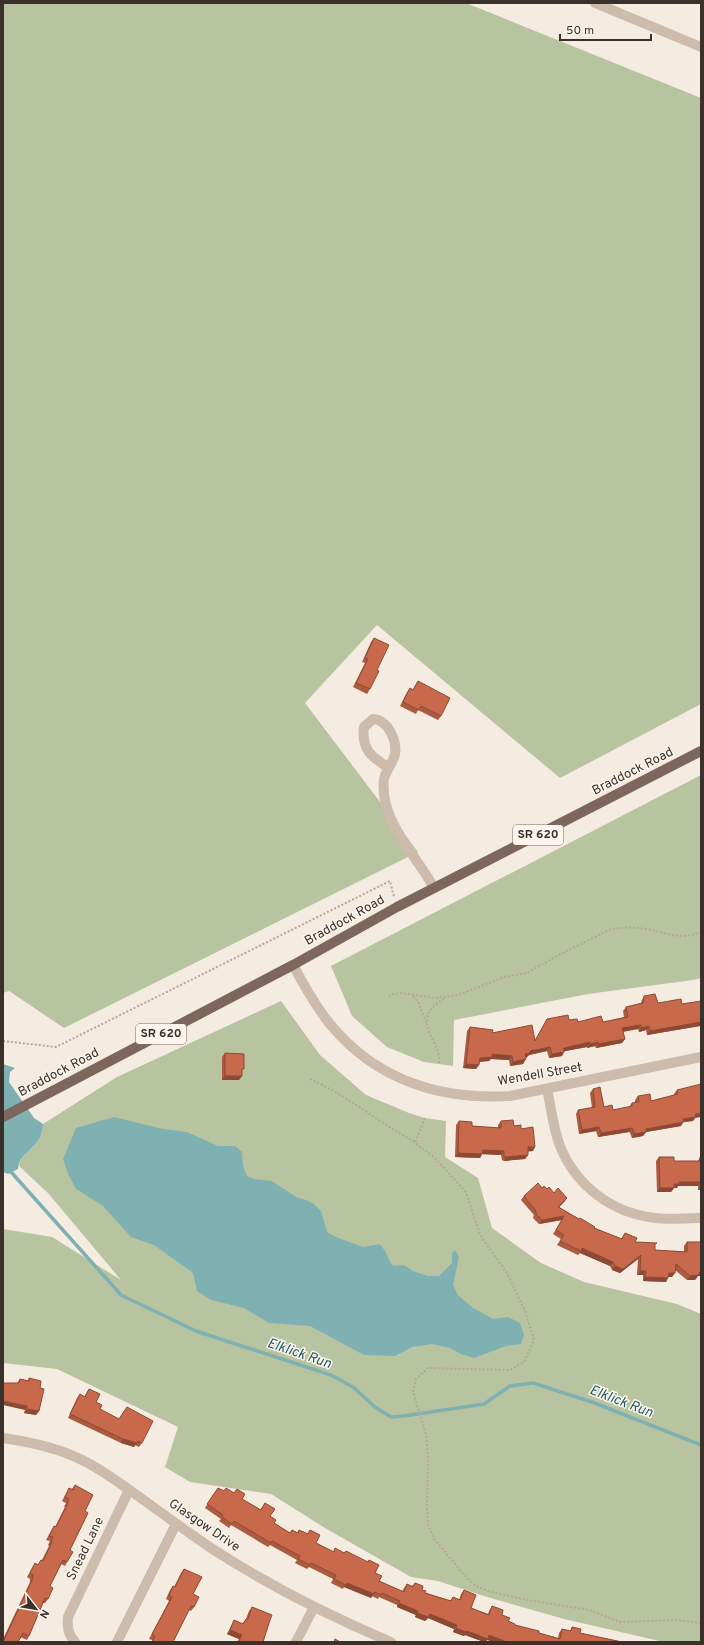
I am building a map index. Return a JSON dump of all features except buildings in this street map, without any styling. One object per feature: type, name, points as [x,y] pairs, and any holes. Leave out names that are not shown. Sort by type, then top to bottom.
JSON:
[{"type":"main road","name":"Braddock Road","points":[[3,1117],[293,965],[434,888],[701,751]]},
{"type":"street","points":[[595,3],[701,47]]},
{"type":"street","points":[[389,768],[367,750],[363,742],[364,727],[372,719],[385,724],[394,741],[395,753],[389,768],[384,779],[385,796],[392,820],[399,834],[422,866],[434,888]]},
{"type":"street","name":"Wendell Street","points":[[293,965],[315,1004],[330,1025],[347,1043],[369,1060],[392,1074],[416,1085],[436,1091],[460,1096],[510,1096],[701,1056]]},
{"type":"street","points":[[547,1089],[560,1145],[575,1174],[588,1188],[619,1209],[637,1215],[656,1218],[701,1218]]},
{"type":"street","name":"Glasgow Drive","points":[[3,1438],[29,1442],[64,1452],[83,1460],[106,1473],[213,1549],[264,1580],[314,1607],[391,1642]]},
{"type":"street","name":"Snead Lane","points":[[75,1642],[70,1636],[67,1626],[68,1617],[129,1490]]},
{"type":"street","points":[[117,1642],[176,1524]]},
{"type":"street","points":[[296,1642],[314,1607]]},
{"type":"path","points":[[3,1041],[56,1047],[390,881],[397,908]]},
{"type":"path","points":[[389,997],[396,994],[436,998],[458,995],[504,977],[527,973],[554,957],[611,928],[645,928],[685,937],[701,932]]},
{"type":"path","points":[[412,995],[418,1002],[426,1022],[438,1053],[439,1064]]},
{"type":"path","points":[[426,1022],[433,1008],[446,997]]},
{"type":"path","points":[[310,1079],[330,1088],[415,1143],[434,1157],[466,1192],[480,1235],[507,1273],[525,1311],[534,1340],[524,1362],[510,1370],[428,1368],[416,1379],[413,1392],[426,1435],[428,1454],[428,1524],[434,1539],[441,1549],[457,1568],[476,1586],[488,1591],[527,1600],[590,1610],[620,1622],[678,1620],[701,1623]]},
{"type":"path","points":[[415,1143],[425,1118]]},
{"type":"green space","points":[[3,3],[466,3],[701,98],[701,704],[560,778],[377,625],[305,703],[418,852],[64,1028],[9,991],[3,993]]},
{"type":"green space","points":[[701,775],[701,978],[588,994],[454,1020],[453,1066],[424,1062],[387,1047],[352,1016],[331,966]]},
{"type":"green space","points":[[281,1001],[320,1055],[366,1095],[409,1113],[425,1118],[446,1121],[445,1157],[478,1178],[492,1228],[541,1263],[584,1282],[677,1304],[701,1314],[701,1642],[664,1642],[564,1619],[438,1581],[411,1577],[325,1528],[271,1494],[190,1482],[165,1467],[178,1427],[57,1369],[3,1363],[3,1229],[52,1237],[121,1280],[48,1193],[19,1166],[24,1156],[40,1138],[43,1124],[117,1077]]},
{"type":"water","points":[[3,1064],[15,1068],[10,1072],[9,1082],[34,1118],[43,1124],[39,1139],[22,1157],[18,1169],[8,1174],[3,1172]]},
{"type":"water","points":[[114,1117],[163,1129],[187,1132],[218,1146],[235,1146],[242,1152],[243,1166],[247,1176],[254,1179],[272,1181],[296,1197],[314,1204],[321,1211],[327,1232],[336,1237],[364,1247],[379,1244],[383,1248],[393,1266],[403,1265],[413,1271],[428,1276],[439,1276],[452,1263],[452,1253],[455,1250],[459,1257],[453,1285],[458,1295],[473,1308],[493,1319],[508,1317],[520,1323],[524,1335],[521,1344],[506,1346],[474,1358],[461,1354],[450,1348],[432,1344],[412,1347],[395,1356],[364,1355],[310,1326],[269,1323],[244,1308],[211,1300],[197,1291],[193,1273],[154,1245],[131,1237],[103,1206],[76,1189],[69,1176],[63,1159],[76,1128]]},
{"type":"waterway","name":"Elklick Run","points":[[3,1163],[121,1295],[196,1331],[331,1375],[353,1387],[375,1407],[391,1417],[484,1404],[510,1386],[533,1383],[592,1402],[701,1445]]}]
